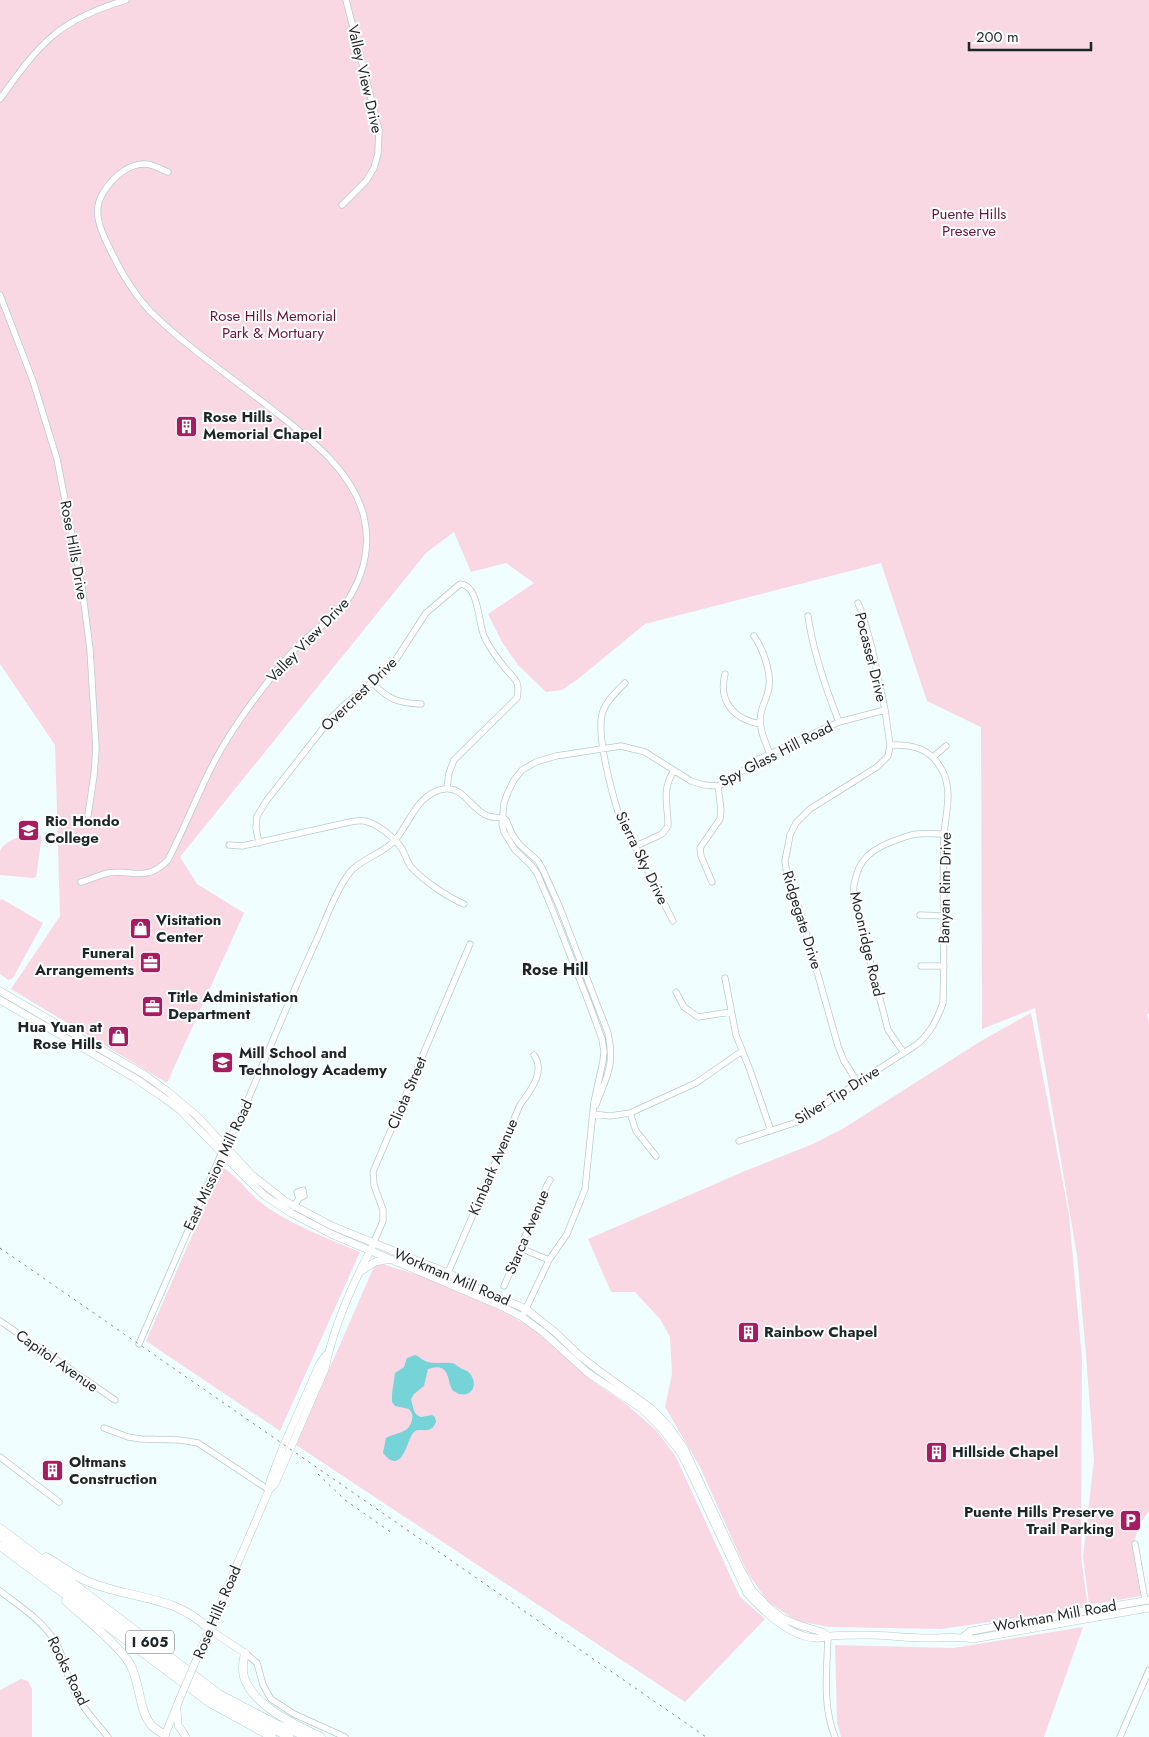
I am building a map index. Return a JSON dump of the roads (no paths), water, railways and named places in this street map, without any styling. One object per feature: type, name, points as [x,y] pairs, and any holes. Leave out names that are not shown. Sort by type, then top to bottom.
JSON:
[{"type":"highway","points":[[1,1531],[88,1582],[172,1604],[202,1622],[210,1630]]},
{"type":"highway","points":[[1,1531],[179,1672],[248,1716],[289,1737]]},
{"type":"highway","name":"I 605","points":[[1,1531],[219,1694],[276,1724],[308,1737]]},
{"type":"highway","points":[[0,1540],[83,1602],[88,1613]]},
{"type":"highway","name":"I 605","points":[[0,1546],[210,1703],[272,1737]]},
{"type":"highway","points":[[31,1570],[116,1647],[129,1662],[135,1675],[143,1709],[148,1719],[152,1725],[167,1737]]},
{"type":"highway","points":[[245,1653],[243,1671],[245,1679],[259,1699],[275,1712],[321,1737]]},
{"type":"main road","name":"Workman Mill Road","points":[[0,991],[145,1075],[196,1115],[223,1149]]},
{"type":"main road","name":"Workman Mill Road","points":[[0,1000],[133,1076],[180,1110],[269,1190],[391,1259],[522,1317],[544,1333],[588,1373],[642,1409],[665,1432],[680,1452],[746,1593],[772,1618],[797,1632],[818,1639],[828,1636],[963,1637],[973,1639],[1149,1608]]},
{"type":"main road","points":[[133,1076],[142,1079],[162,1092],[167,1091]]},
{"type":"main road","name":"Workman Mill Road","points":[[295,1205],[324,1230],[448,1273],[479,1289],[526,1309],[555,1332],[586,1361],[640,1399],[662,1419],[684,1448],[752,1590],[782,1618],[800,1626],[822,1632],[828,1636]]},
{"type":"main road","name":"Rose Hills Road","points":[[167,1737],[178,1702],[269,1490],[275,1484],[325,1369],[329,1350],[372,1247]]},
{"type":"main road","points":[[360,1272],[374,1262],[391,1259]]},
{"type":"main road","name":"Workman Mill Road","points":[[963,1637],[971,1631],[1147,1600]]},
{"type":"main road","points":[[210,1630],[245,1653]]},
{"type":"main road","points":[[178,1702],[178,1725],[186,1737]]},
{"type":"street","points":[[0,99],[26,63],[53,34],[66,24],[90,12],[126,0]]},
{"type":"street","name":"Valley View Drive","points":[[342,205],[366,182],[374,168],[378,153],[379,130],[346,0]]},
{"type":"street","name":"Valley View Drive","points":[[80,882],[108,873],[141,875],[149,873],[158,869],[168,860],[210,770],[238,723],[282,663],[302,642],[334,617],[348,600],[358,580],[366,554],[366,534],[363,516],[355,494],[343,475],[310,439],[161,321],[133,291],[116,262],[97,216],[99,198],[108,185],[124,170],[136,165],[150,164],[168,172]]},
{"type":"street","name":"Rose Hills Drive","points":[[0,295],[33,381],[57,459],[82,587],[91,657],[96,748],[88,814]]},
{"type":"street","name":"Overcrest Drive","points":[[259,843],[256,828],[257,816],[267,800],[332,717],[391,667],[426,612],[460,584],[466,584],[472,590],[475,598],[482,630],[488,644],[517,682],[519,691],[517,698],[454,760],[449,773],[448,788]]},
{"type":"street","name":"Pocasset Drive","points":[[858,603],[872,648],[885,710]]},
{"type":"street","points":[[808,616],[830,700],[839,722]]},
{"type":"street","points":[[754,636],[760,645],[770,678],[769,689],[761,710],[760,724],[762,735],[770,754]]},
{"type":"street","points":[[725,674],[722,684],[723,693],[732,711],[747,721],[760,724]]},
{"type":"street","points":[[372,682],[387,697],[399,701],[422,704]]},
{"type":"street","name":"Sierra Sky Drive","points":[[625,684],[612,696],[603,711],[601,728],[603,747],[619,815],[673,921]]},
{"type":"street","points":[[885,710],[890,744],[908,744],[922,749],[933,757],[946,746]]},
{"type":"street","name":"Spy Glass Hill Road","points":[[522,1317],[549,1260],[567,1234],[585,1189],[594,1102],[603,1061],[602,1039],[554,911],[536,873],[509,842],[502,824],[508,792],[514,780],[522,770],[536,762],[603,747],[621,746],[634,747],[645,752],[691,781],[704,785],[718,786],[730,780],[759,759],[839,722],[885,710]]},
{"type":"street","name":"Ridgegate Drive","points":[[858,1083],[844,1061],[838,1046],[802,918],[788,882],[785,861],[790,835],[796,823],[810,809],[878,767],[888,756],[890,744]]},
{"type":"street","name":"Banyan Rim Drive","points":[[904,1053],[927,1035],[939,1015],[943,1003],[944,834],[949,790],[944,774],[933,757]]},
{"type":"street","points":[[636,846],[662,834],[668,826],[665,791],[674,770]]},
{"type":"street","points":[[712,882],[701,856],[700,848],[720,819],[721,810],[718,786]]},
{"type":"street","points":[[395,841],[404,829],[410,814],[429,795],[438,790],[448,788],[462,794],[486,816],[503,818]]},
{"type":"street","points":[[230,845],[242,846],[259,843],[362,820],[378,826],[395,841],[402,848],[412,869],[451,898],[464,904]]},
{"type":"street","name":"Moonridge Road","points":[[904,1053],[888,1030],[853,894],[854,884],[860,865],[876,849],[906,836],[944,834]]},
{"type":"street","name":"East Mission Mill Road","points":[[139,1344],[223,1149],[237,1125],[310,954],[346,880],[351,872],[363,861],[388,848],[395,841]]},
{"type":"street","points":[[920,915],[944,916]]},
{"type":"street","name":"Cliota Street","points":[[372,1247],[383,1221],[383,1210],[374,1185],[373,1172],[470,944]]},
{"type":"street","points":[[921,966],[944,966]]},
{"type":"street","points":[[725,978],[736,1035],[771,1131]]},
{"type":"street","points":[[676,992],[684,1007],[698,1016],[731,1012]]},
{"type":"street","points":[[593,1114],[610,1116],[630,1113],[696,1083],[742,1051]]},
{"type":"street","name":"Silver Tip Drive","points":[[739,1141],[797,1122],[904,1053]]},
{"type":"street","name":"Kimbark Avenue","points":[[444,1282],[520,1105],[536,1080],[538,1066],[534,1055]]},
{"type":"street","points":[[630,1113],[636,1131],[656,1156]]},
{"type":"street","name":"Starca Avenue","points":[[504,1286],[550,1180]]},
{"type":"street","points":[[520,1248],[549,1260]]},
{"type":"street","name":"Capitol Avenue","points":[[0,1321],[115,1400]]},
{"type":"street","points":[[104,1428],[134,1438],[180,1440],[198,1443],[269,1490]]},
{"type":"street","points":[[0,1457],[59,1502]]},
{"type":"street","points":[[1135,1544],[1147,1600]]},
{"type":"street","name":"Rooks Road","points":[[0,1591],[44,1626],[55,1640],[71,1685],[78,1698],[108,1737]]},
{"type":"street","points":[[828,1636],[826,1695],[829,1719],[835,1737]]},
{"type":"street","points":[[245,1653],[257,1663],[263,1685],[271,1699],[294,1714],[345,1737]]},
{"type":"street","points":[[1120,1737],[1149,1670]]},
{"type":"water","points":[[415,1355],[428,1362],[455,1364],[470,1373],[474,1387],[467,1394],[459,1394],[452,1389],[448,1375],[442,1368],[428,1369],[424,1386],[411,1399],[417,1415],[421,1417],[432,1415],[435,1417],[436,1422],[431,1429],[415,1431],[403,1455],[395,1461],[389,1459],[383,1453],[386,1438],[408,1428],[412,1420],[412,1413],[409,1409],[395,1406],[392,1402],[395,1373],[404,1367],[407,1358]]},
{"type":"railway","points":[[0,1248],[706,1737]]},
{"type":"railway","points":[[318,1474],[345,1500],[392,1533]]},
{"type":"place","name":"Rose Hills Memorial Chapel","points":[[187,426]]},
{"type":"place","name":"Rio Hondo College","points":[[29,830]]},
{"type":"place","name":"Visitation Center","points":[[140,929]]},
{"type":"place","name":"Funeral Arrangements","points":[[150,962]]},
{"type":"place","name":"Title Administation Department","points":[[152,1006]]},
{"type":"place","name":"Hua Yuan at Rose Hills","points":[[118,1036]]},
{"type":"place","name":"Mill School and Technology Academy","points":[[223,1062]]},
{"type":"place","name":"Rainbow Chapel","points":[[748,1332]]},
{"type":"place","name":"Hillside Chapel","points":[[936,1452]]},
{"type":"place","name":"Oltmans Construction","points":[[53,1471]]},
{"type":"place","name":"Puente Hills Preserve Trail Parking","points":[[1130,1521]]},
{"type":"district","name":"Rose Hill","points":[[555,969]]},
{"type":"park label","name":"Puente Hills Preserve","points":[[969,222]]},
{"type":"park label","name":"Rose Hills Memorial Park & Mortuary","points":[[273,324]]}]
